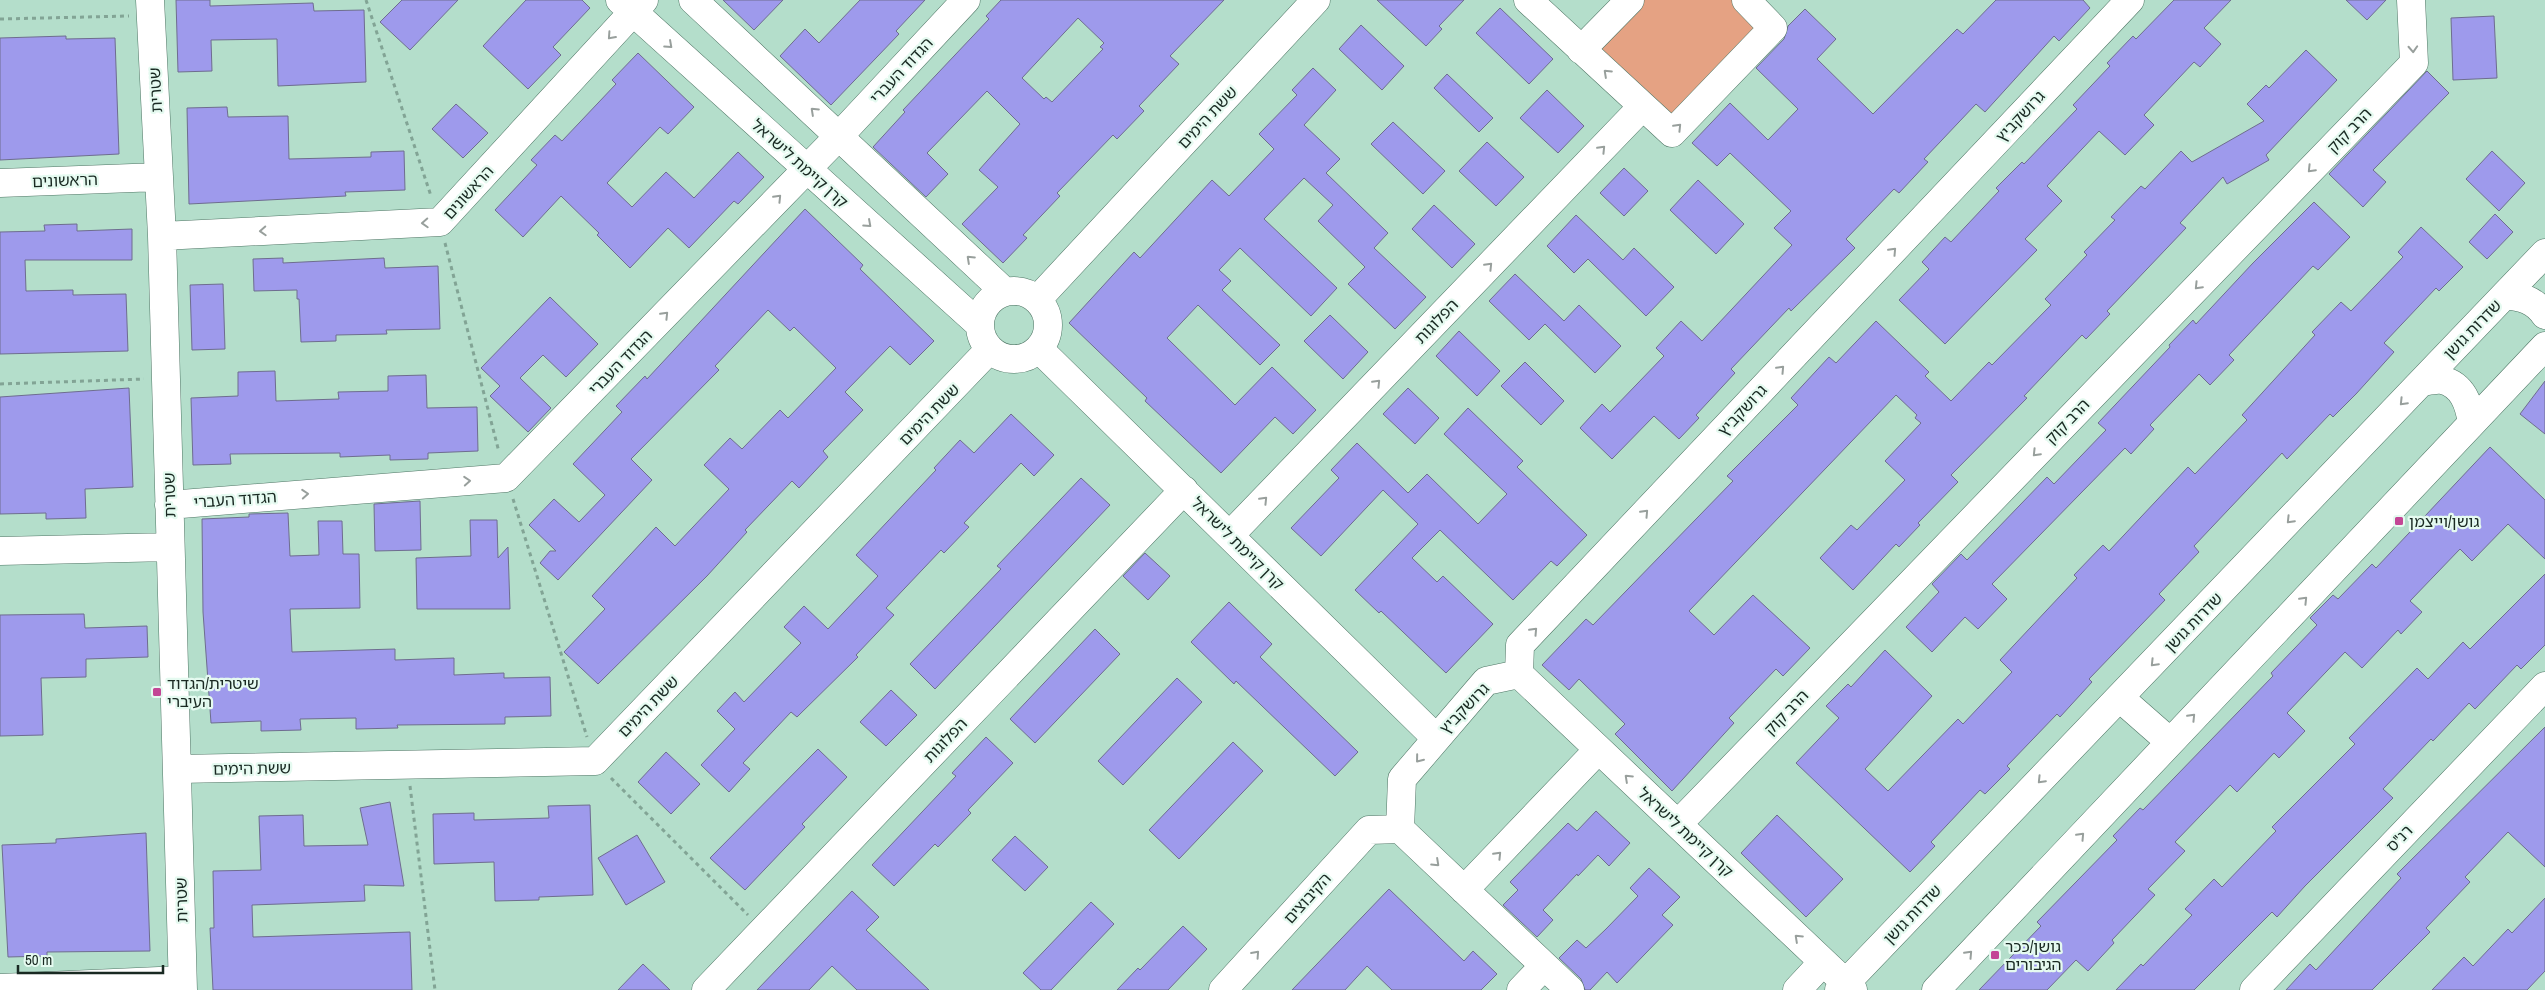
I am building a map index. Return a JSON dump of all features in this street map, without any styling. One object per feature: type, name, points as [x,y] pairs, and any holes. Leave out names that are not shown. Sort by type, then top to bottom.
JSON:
[{"type":"street","points":[[693,0],[840,135],[1005,292]]},
{"type":"street","name":"הגדוד העברי","points":[[169,504],[506,478],[840,135],[966,0]]},
{"type":"street","name":"ששת הימים","points":[[1037,300],[1316,0]]},
{"type":"street","points":[[1528,0],[1672,133],[1773,28],[1746,0]]},
{"type":"street","points":[[1581,50],[1630,0]]},
{"type":"street","name":"הרב קוק","points":[[1678,824],[2414,62],[2411,0]]},
{"type":"street","name":"גרושקביץ","points":[[1400,829],[1402,779],[1436,738],[1486,681],[1519,674],[1520,645],[2125,2]]},
{"type":"street","name":"קרן קיימת לישראל","points":[[632,4],[807,169],[980,325]]},
{"type":"street","name":"הראשונים","points":[[162,236],[440,222],[632,4]]},
{"type":"street","name":"שטרית","points":[[150,8],[162,236],[183,985]]},
{"type":"street","name":"הפלוגות","points":[[1230,535],[1642,106]]},
{"type":"street","name":"הראשונים","points":[[0,183],[159,177]]},
{"type":"street","name":"שדרות גושן","points":[[1846,988],[2545,253]]},
{"type":"street","points":[[1005,292],[1027,294],[1037,300],[1046,313],[1048,329],[1046,340],[1039,349],[1020,359],[999,356],[990,350],[981,334],[980,325],[982,314],[987,304],[1005,292]]},
{"type":"street","points":[[2505,296],[2524,297],[2539,306],[2545,315]]},
{"type":"street","points":[[1936,990],[2169,741],[2545,346]]},
{"type":"street","name":"קרן קיימת לישראל","points":[[1039,349],[1436,738]]},
{"type":"street","name":"ששת הימים","points":[[178,769],[595,761],[990,350]]},
{"type":"street","points":[[2422,382],[2442,380],[2459,390],[2470,404],[2472,423]]},
{"type":"street","name":"הפלוגות","points":[[706,990],[1184,490]]},
{"type":"street","points":[[0,551],[170,547]]},
{"type":"street","name":"קרן קיימת לישראל","points":[[1519,674],[1823,962],[1846,988]]},
{"type":"street","name":"רנ\"ס","points":[[2254,990],[2545,686]]},
{"type":"street","points":[[2120,698],[2169,741]]},
{"type":"street","points":[[1464,890],[1598,750]]},
{"type":"street","points":[[1400,829],[1570,990]]},
{"type":"street","name":"הקיבוצים","points":[[1223,990],[1368,830],[1400,829]]},
{"type":"street","points":[[1797,990],[1823,962]]},
{"type":"street","points":[[1521,990],[1544,966]]},
{"type":"street","points":[[0,988],[183,985]]},
{"type":"path","points":[[0,19],[150,8]]},
{"type":"path","points":[[0,384],[166,378]]},
{"type":"path","points":[[408,765],[435,990]]},
{"type":"shaded area","points":[[1642,0],[1737,0],[1764,27],[1669,124],[1594,49]]},
{"type":"building","points":[[176,0],[210,0],[210,6],[313,3],[314,11],[364,10],[366,82],[278,86],[277,39],[211,40],[212,71],[178,72]]},
{"type":"building","points":[[402,0],[458,0],[410,50],[380,22]]},
{"type":"building","points":[[526,0],[582,0],[590,8],[553,47],[561,55],[528,89],[483,46]]},
{"type":"building","points":[[723,0],[783,0],[754,30]]},
{"type":"building","points":[[860,0],[925,0],[896,31],[899,34],[831,105],[780,56],[805,29],[819,43]]},
{"type":"building","points":[[1001,0],[1224,0],[1170,56],[1179,64],[1139,106],[1144,111],[1117,139],[1113,135],[1057,193],[1060,196],[1023,235],[1027,238],[1003,263],[962,224],[998,187],[979,170],[1020,124],[987,91],[927,153],[948,174],[926,197],[873,147],[905,112],[903,110],[989,19],[986,16]],"holes":[[[1078,18],[1104,43],[1100,47],[1103,49],[1052,102],[1046,97],[1044,99],[1022,78]]]},
{"type":"building","points":[[1377,0],[1464,0],[1439,26],[1442,29],[1426,46]]},
{"type":"building","points":[[1996,0],[2083,0],[2090,8],[2059,41],[2054,36],[1985,112],[1976,104],[1924,159],[1928,162],[1899,193],[1894,189],[1846,239],[1855,248],[1791,311],[1789,308],[1731,369],[1735,373],[1696,415],[1699,418],[1679,439],[1654,416],[1612,459],[1580,428],[1602,404],[1610,412],[1664,356],[1656,348],[1681,321],[1702,341],[1792,245],[1774,228],[1791,211],[1730,153],[1717,166],[1692,143],[1730,103],[1768,140],[1798,109],[1756,68],[1784,39],[1788,26],[1805,9],[1836,39],[1817,59],[1873,114],[1957,29],[1963,34]]},
{"type":"building","points":[[2174,0],[2231,0],[2204,28],[2221,44],[2200,67],[2194,62],[2144,115],[2154,125],[2125,155],[2099,131],[2047,186],[2062,201],[2025,239],[2037,250],[1945,344],[1899,300],[1929,269],[1922,262],[1945,237],[1951,242],[1999,191],[1996,188],[2022,162],[2024,164],[2077,109],[2073,105],[2110,66],[2107,63],[2133,36],[2136,39]]},
{"type":"building","points":[[2346,0],[2386,0],[2367,20]]},
{"type":"building","points":[[1500,8],[1553,59],[1529,84],[1476,33]]},
{"type":"building","points":[[2494,16],[2497,78],[2453,80],[2451,18]]},
{"type":"building","points":[[1361,25],[1404,66],[1382,90],[1339,49]]},
{"type":"building","points":[[66,36],[66,39],[115,38],[119,154],[0,160],[0,38]]},
{"type":"building","points":[[2306,50],[2337,80],[2266,155],[2269,160],[2227,184],[2223,177],[2180,223],[2186,228],[2107,311],[2110,314],[2086,339],[2082,335],[2024,396],[2027,398],[1951,475],[1958,482],[1918,523],[1920,525],[1899,547],[1896,544],[1853,590],[1820,558],[1851,525],[1857,530],[1905,480],[1885,461],[1921,423],[1915,418],[1917,415],[1896,395],[1689,611],[1714,635],[1753,595],[1810,648],[1783,676],[1776,669],[1729,718],[1734,723],[1672,791],[1615,734],[1625,724],[1579,679],[1569,690],[1542,665],[1586,619],[1593,625],[1733,481],[1727,476],[1798,405],[1791,398],[1829,357],[1836,363],[1876,321],[1929,372],[1925,376],[1951,401],[1989,362],[1992,365],[2051,305],[2045,299],[2087,255],[2084,252],[2115,220],[2111,217],[2141,186],[2145,189],[2181,151],[2192,162],[2264,121],[2247,104],[2266,85],[2269,88]]},
{"type":"building","points":[[638,53],[694,107],[668,134],[660,127],[607,183],[632,207],[666,172],[694,198],[738,152],[764,177],[738,204],[734,201],[689,248],[668,228],[630,268],[597,235],[599,233],[561,196],[523,237],[495,210],[537,165],[531,160],[555,135],[562,141],[616,84],[612,80]]},
{"type":"building","points":[[1313,68],[1336,90],[1304,125],[1340,159],[1326,173],[1388,233],[1374,248],[1426,297],[1395,329],[1348,284],[1365,267],[1318,221],[1333,205],[1304,178],[1264,219],[1337,288],[1311,316],[1240,248],[1219,270],[1231,281],[1222,290],[1280,345],[1260,365],[1198,305],[1167,338],[1235,405],[1272,367],[1316,410],[1293,434],[1275,417],[1221,473],[1145,401],[1147,398],[1069,323],[1134,252],[1140,258],[1212,180],[1229,196],[1274,149],[1259,134],[1297,95],[1292,90]]},
{"type":"building","points":[[2427,71],[2449,93],[2373,170],[2386,182],[2363,207],[2329,174]]},
{"type":"building","points":[[1447,74],[1493,118],[1479,132],[1434,88]]},
{"type":"building","points":[[1547,90],[1584,126],[1558,153],[1520,118]]},
{"type":"building","points":[[456,104],[488,133],[463,158],[432,129]]},
{"type":"building","points":[[227,107],[228,117],[288,116],[289,159],[371,157],[371,152],[404,151],[405,190],[345,192],[346,196],[189,204],[187,108]]},
{"type":"building","points":[[1393,122],[1445,171],[1423,194],[1371,144]]},
{"type":"building","points":[[1487,142],[1524,177],[1496,206],[1459,171]]},
{"type":"building","points":[[2492,151],[2525,183],[2499,211],[2466,179]]},
{"type":"building","points":[[1624,168],[1648,191],[1624,216],[1600,193]]},
{"type":"building","points":[[1698,180],[1744,224],[1716,254],[1670,210]]},
{"type":"building","points":[[2314,202],[2350,237],[2318,270],[2313,266],[2229,355],[2234,360],[2210,385],[2199,374],[2150,425],[2154,429],[2131,454],[2125,448],[1992,584],[2007,599],[1978,629],[1965,617],[1932,652],[1906,627],[1939,592],[1932,584],[1961,554],[1967,560],[2047,477],[2054,484],[2106,430],[2098,423],[2170,347],[2169,345],[2193,320],[2196,324]]},
{"type":"building","points":[[1434,205],[1475,244],[1452,268],[1412,229]]},
{"type":"building","points":[[805,209],[863,265],[860,269],[934,341],[910,365],[890,346],[845,392],[863,410],[823,451],[828,457],[799,488],[792,481],[745,530],[747,532],[707,576],[598,684],[564,652],[605,609],[592,596],[656,527],[675,546],[729,489],[704,465],[730,438],[742,449],[780,410],[788,418],[836,368],[794,327],[790,331],[768,310],[715,366],[719,370],[631,459],[652,480],[558,580],[540,563],[550,551],[556,551],[529,525],[554,499],[579,522],[605,495],[573,464],[622,412],[616,406],[645,376],[647,379]]},
{"type":"building","points":[[2495,214],[2513,232],[2487,259],[2469,242]]},
{"type":"building","points":[[1576,215],[1623,260],[1634,248],[1674,287],[1646,316],[1588,259],[1574,273],[1547,246]]},
{"type":"building","points":[[77,224],[77,231],[132,229],[132,260],[25,260],[26,291],[73,290],[73,295],[126,294],[128,351],[0,354],[0,232],[45,231],[44,225]]},
{"type":"building","points":[[2421,227],[2463,267],[2439,291],[2436,288],[2384,343],[2394,352],[2356,394],[2333,417],[2330,414],[2287,459],[2282,453],[2194,546],[2199,552],[2159,594],[2165,600],[2089,679],[2092,682],[2060,717],[2057,714],[2007,766],[2010,769],[1985,794],[1980,790],[1931,842],[1935,846],[1910,872],[1796,763],[1839,718],[1826,706],[1848,684],[1851,687],[1885,650],[1932,696],[1865,769],[1888,791],[1958,719],[1963,724],[2012,672],[2000,660],[2077,578],[2074,575],[2103,545],[2109,551],[2188,467],[2195,474],[2247,420],[2242,415],[2315,335],[2312,332],[2341,302],[2351,311],[2403,257],[2398,252]]},
{"type":"building","points":[[283,258],[283,263],[384,258],[385,268],[438,266],[440,329],[386,330],[387,334],[336,335],[336,341],[301,342],[297,290],[254,291],[253,259]]},
{"type":"building","points":[[1515,274],[1564,321],[1579,305],[1621,346],[1595,373],[1545,324],[1529,340],[1489,301]]},
{"type":"building","points":[[223,284],[225,349],[192,350],[190,285]]},
{"type":"building","points":[[550,297],[598,344],[566,377],[543,355],[520,378],[551,408],[528,432],[490,396],[500,386],[481,368]]},
{"type":"building","points":[[1330,315],[1368,352],[1343,379],[1304,341]]},
{"type":"building","points":[[1459,331],[1500,371],[1477,396],[1436,356]]},
{"type":"building","points":[[1525,362],[1564,401],[1541,425],[1501,386]]},
{"type":"building","points":[[275,371],[276,401],[339,399],[338,392],[388,391],[388,376],[426,375],[427,408],[477,407],[478,451],[428,453],[428,459],[390,460],[390,455],[340,457],[340,453],[230,454],[231,464],[193,465],[191,398],[238,396],[238,372]]},
{"type":"building","points":[[2545,381],[2545,434],[2520,414]]},
{"type":"building","points":[[129,388],[133,487],[85,489],[86,518],[46,519],[46,513],[0,514],[0,397]]},
{"type":"building","points":[[1408,388],[1439,418],[1415,444],[1383,414]]},
{"type":"building","points":[[1468,408],[1523,461],[1517,467],[1587,535],[1557,566],[1551,561],[1513,600],[1440,530],[1412,558],[1437,582],[1443,576],[1493,624],[1446,673],[1381,611],[1379,613],[1355,590],[1418,524],[1383,490],[1321,556],[1291,528],[1339,478],[1331,470],[1357,443],[1408,493],[1427,474],[1478,524],[1507,494],[1444,434]]},
{"type":"building","points":[[1011,414],[1054,455],[1034,476],[1021,463],[964,523],[969,527],[944,553],[941,550],[886,608],[894,615],[856,655],[858,657],[797,717],[791,712],[743,763],[750,769],[729,792],[701,765],[735,729],[717,711],[735,692],[744,702],[801,643],[784,627],[804,606],[828,629],[878,576],[856,555],[936,470],[934,468],[960,440],[974,453]]},
{"type":"building","points":[[2490,447],[2545,500],[2545,559],[2508,524],[2472,561],[2460,549],[2410,601],[2422,612],[2401,634],[2398,630],[2362,668],[2345,652],[2287,713],[2305,731],[2279,758],[2274,753],[2237,792],[2230,785],[2175,842],[2185,851],[2148,889],[2155,895],[2112,940],[2114,943],[2088,971],[2076,960],[2047,990],[1979,990],[2041,926],[2037,922],[2117,840],[2113,836],[2140,808],[2143,810],[2273,676],[2271,673],[2317,625],[2310,618],[2333,595],[2338,599],[2372,564],[2376,568]]},
{"type":"building","points":[[1081,478],[1110,505],[935,689],[910,664],[1001,569],[997,566]]},
{"type":"building","points":[[420,501],[421,550],[375,551],[374,504]]},
{"type":"building","points":[[288,513],[290,556],[319,555],[318,521],[342,521],[343,554],[359,554],[360,608],[290,609],[292,652],[395,649],[395,660],[454,658],[454,675],[504,673],[504,678],[550,677],[551,716],[505,717],[505,724],[397,725],[398,728],[356,729],[356,718],[300,719],[301,730],[261,731],[261,721],[211,723],[203,612],[202,519],[249,517],[249,514]]},
{"type":"building","points":[[470,520],[497,520],[498,558],[508,547],[510,609],[417,609],[416,558],[471,556]]},
{"type":"building","points":[[1145,553],[1170,576],[1148,600],[1123,576]]},
{"type":"building","points":[[2545,574],[2545,645],[2521,669],[2517,665],[2475,709],[2469,703],[2433,741],[2431,739],[2383,789],[2393,798],[2305,886],[2277,917],[2272,912],[2194,990],[2116,990],[2141,964],[2143,966],[2192,915],[2185,909],[2214,879],[2222,887],[2276,831],[2272,827],[2355,744],[2349,738],[2417,668],[2428,679],[2463,642],[2470,649]]},
{"type":"building","points":[[1229,602],[1272,644],[1260,657],[1358,752],[1335,776],[1236,681],[1234,684],[1191,642]]},
{"type":"building","points":[[84,614],[85,628],[147,626],[148,657],[86,659],[86,677],[41,678],[43,735],[0,736],[0,615]]},
{"type":"building","points":[[1095,629],[1120,654],[1035,743],[1010,719]]},
{"type":"building","points":[[1177,678],[1202,702],[1123,785],[1098,761]]},
{"type":"building","points":[[891,690],[917,715],[886,746],[860,722]]},
{"type":"building","points":[[2545,727],[2545,867],[2508,832],[2465,877],[2470,882],[2426,928],[2430,932],[2372,990],[2286,990],[2310,964],[2316,970],[2401,878],[2397,874]]},
{"type":"building","points":[[986,737],[1013,763],[968,810],[971,813],[938,847],[935,844],[894,886],[872,865],[956,776],[952,773]]},
{"type":"building","points":[[1233,742],[1263,771],[1179,859],[1149,830]]},
{"type":"building","points":[[818,749],[847,777],[802,824],[805,827],[745,890],[710,858]]},
{"type":"building","points":[[666,752],[700,784],[671,814],[638,782]]},
{"type":"building","points":[[390,802],[404,886],[364,885],[365,901],[252,905],[253,937],[410,932],[412,990],[213,990],[210,928],[214,928],[213,871],[261,870],[259,816],[303,815],[304,846],[368,845],[360,808]]},
{"type":"building","points":[[590,805],[593,895],[539,897],[539,900],[495,901],[494,862],[434,864],[433,814],[474,813],[474,820],[549,818],[548,806]]},
{"type":"building","points":[[1596,811],[1630,843],[1609,866],[1598,855],[1578,876],[1577,874],[1543,910],[1553,920],[1537,937],[1503,905],[1518,890],[1510,882],[1568,823],[1577,831]]},
{"type":"building","points":[[1777,815],[1843,879],[1806,917],[1741,853]]},
{"type":"building","points":[[146,833],[150,951],[47,952],[47,956],[8,957],[2,845],[56,843],[56,839]]},
{"type":"building","points":[[637,835],[665,882],[626,905],[598,858]]},
{"type":"building","points":[[1015,836],[1048,867],[1025,891],[992,860]]},
{"type":"building","points":[[1649,868],[1680,897],[1662,915],[1673,925],[1617,983],[1607,972],[1590,990],[1585,990],[1581,979],[1559,958],[1577,940],[1586,948],[1606,929],[1638,896],[1630,888]]},
{"type":"building","points":[[1389,889],[1464,961],[1473,951],[1497,974],[1481,990],[1392,990],[1367,966],[1345,990],[1292,990]]},
{"type":"building","points":[[852,891],[879,917],[866,930],[929,990],[857,990],[832,966],[809,990],[757,990]]},
{"type":"building","points":[[2545,898],[2545,971],[2527,990],[2432,990],[2464,957],[2473,966],[2508,929],[2512,933]]},
{"type":"building","points":[[1091,902],[1114,924],[1051,990],[1041,990],[1023,973]]},
{"type":"building","points":[[1183,926],[1207,949],[1168,990],[1117,990],[1138,968],[1140,970]]},
{"type":"building","points":[[643,964],[670,990],[618,990]]},
{"type":"place","name":"גושן/וייצמן","points":[[2399,521]]},
{"type":"place","name":"שיטרית/הגדוד העיברי","points":[[157,692]]},
{"type":"place","name":"גושן/ככר הגיבורים","points":[[1995,955]]}]
